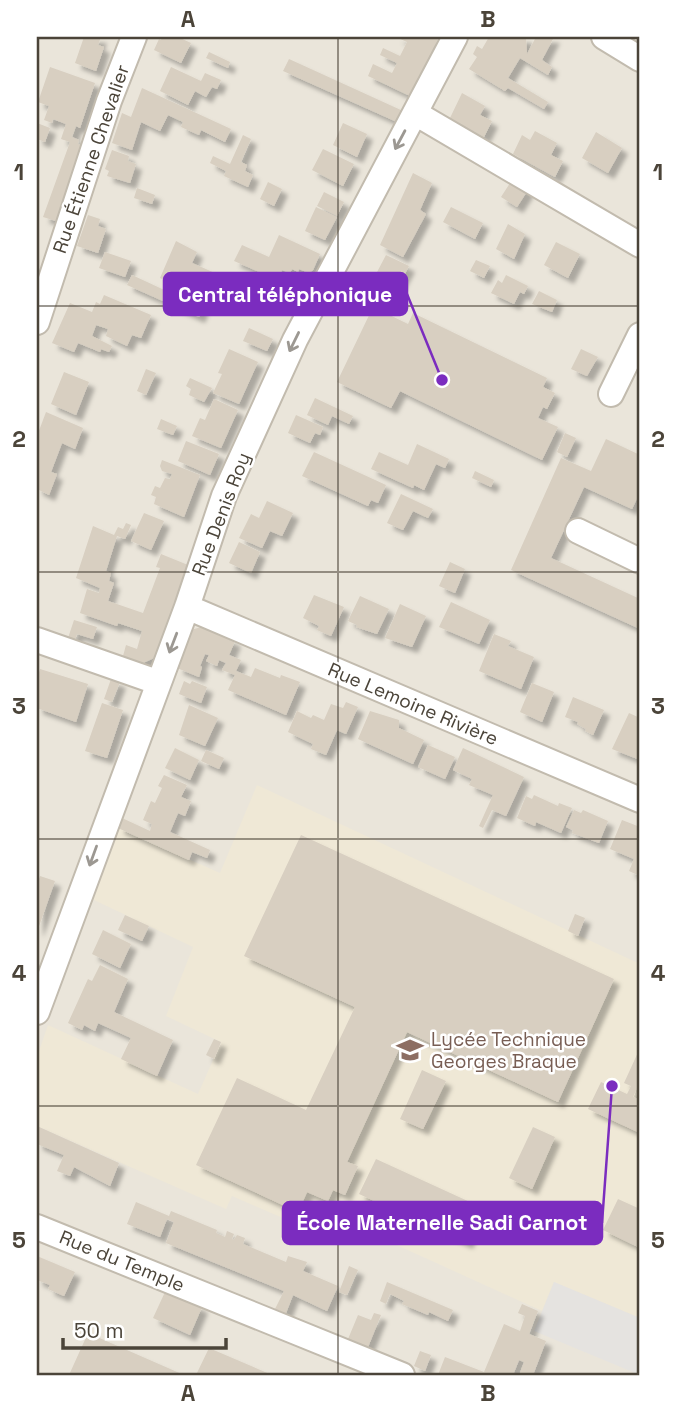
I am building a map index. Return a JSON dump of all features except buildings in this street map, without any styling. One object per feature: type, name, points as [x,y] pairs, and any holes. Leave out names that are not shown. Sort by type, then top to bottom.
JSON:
[{"type":"street","name":"Rue Étienne Chevalier","points":[[37,322],[109,101],[134,37]]},
{"type":"street","name":"Rue Denis Roy","points":[[37,1012],[187,607],[224,496],[295,340],[455,37]]},
{"type":"street","points":[[604,37],[640,59]]},
{"type":"street","points":[[415,113],[640,245]]},
{"type":"street","points":[[611,394],[640,335]]},
{"type":"street","points":[[578,531],[640,561]]},
{"type":"street","name":"Rue Lemoine Rivière","points":[[187,607],[640,800]]},
{"type":"street","points":[[37,640],[157,682]]},
{"type":"street","name":"Rue du Temple","points":[[37,1227],[402,1375]]},
{"type":"shaded area","points":[[37,37],[640,37],[640,1375],[37,1375]]},
{"type":"shaded area","name":"Lycée Technique Georges Braque","points":[[257,785],[640,964],[640,1318],[554,1282],[542,1311],[315,1208],[306,1228],[232,1196],[226,1209],[37,1126],[37,1057],[48,1025],[198,1094],[221,1042],[166,1016],[193,947],[92,899],[118,828],[220,873]]},
{"type":"shaded area","points":[[554,1282],[640,1318],[640,1375],[534,1331]]},
{"type":"place","name":"Central téléphonique","points":[[442,380]]},
{"type":"place","name":"Lycée Technique Georges Braque","points":[[410,1050]]},
{"type":"place","name":"École Maternelle Sadi Carnot","points":[[612,1086]]}]
